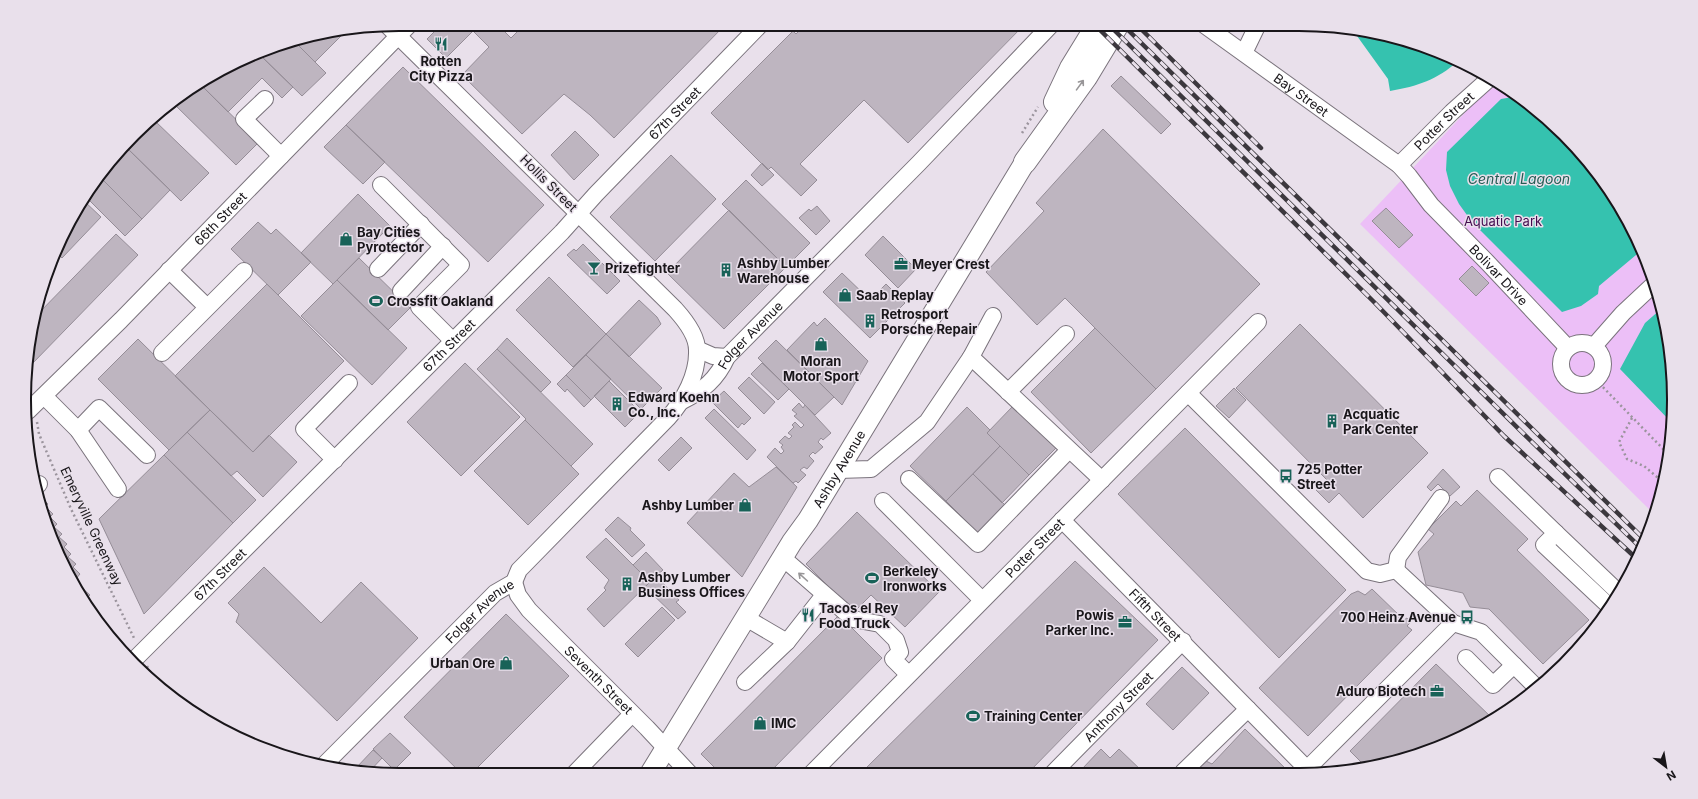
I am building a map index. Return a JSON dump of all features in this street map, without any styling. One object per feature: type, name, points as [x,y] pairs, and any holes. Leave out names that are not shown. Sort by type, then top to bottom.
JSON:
[{"type":"highway","points":[[1025,162],[1071,68],[1094,31]]},
{"type":"highway","points":[[1025,162],[1086,77],[1114,31]]},
{"type":"main road","name":"Ashby Avenue","points":[[654,768],[782,558],[838,470],[1025,162]]},
{"type":"street","name":"66th Street","points":[[31,408],[280,156],[393,31]]},
{"type":"street","name":"Hollis Street","points":[[393,31],[579,213],[684,319],[693,335],[697,349],[694,371]]},
{"type":"street","name":"67th Street","points":[[137,657],[453,341],[754,31]]},
{"type":"street","name":"Folger Avenue","points":[[682,401],[701,392],[722,369],[727,357],[919,163],[1045,31]]},
{"type":"street","name":"Bay Street","points":[[1213,31],[1399,164]]},
{"type":"street","points":[[1244,53],[1255,31]]},
{"type":"street","name":"Potter Street","points":[[1399,164],[1461,103],[1486,82]]},
{"type":"street","points":[[265,99],[244,119],[280,156]]},
{"type":"street","name":"Bolivar Drive","points":[[1399,164],[1431,205],[1497,272],[1568,348]]},
{"type":"street","points":[[381,185],[461,265],[419,306],[453,341]]},
{"type":"street","points":[[378,269],[421,224]]},
{"type":"street","points":[[401,291],[443,246]]},
{"type":"street","points":[[169,270],[207,307]]},
{"type":"street","points":[[162,354],[244,271]]},
{"type":"street","points":[[1594,346],[1623,313],[1649,288]]},
{"type":"street","points":[[838,470],[871,469],[921,428],[927,422],[971,357],[993,316]]},
{"type":"street","name":"Potter Street","points":[[817,768],[908,674],[1258,322]]},
{"type":"street","points":[[1008,392],[1066,334]]},
{"type":"street","points":[[1578,343],[1594,346],[1602,356],[1603,363],[1603,369],[1596,380],[1590,384],[1577,384],[1566,377],[1563,372],[1562,359],[1568,348],[1578,343]]},
{"type":"street","points":[[697,349],[713,356],[727,357]]},
{"type":"street","points":[[971,357],[1102,480]]},
{"type":"street","name":"Folger Avenue","points":[[328,761],[495,594],[514,582],[519,570],[668,418],[682,401],[690,385],[694,371]]},
{"type":"street","points":[[334,460],[304,429],[349,383]]},
{"type":"street","points":[[1188,393],[1367,571],[1380,574],[1396,570]]},
{"type":"street","points":[[44,396],[78,430],[118,489]]},
{"type":"street","points":[[78,430],[99,408],[147,455]]},
{"type":"street","points":[[909,479],[978,544],[1069,450]]},
{"type":"street","points":[[1498,478],[1615,589]]},
{"type":"street","points":[[1396,570],[1398,557],[1442,498]]},
{"type":"street","points":[[883,501],[982,600]]},
{"type":"street","name":"Fifth Street","points":[[1062,520],[1307,768]]},
{"type":"street","points":[[1556,533],[1544,545],[1606,603]]},
{"type":"street","points":[[782,558],[853,619],[880,624],[896,640],[900,652],[893,659],[908,674]]},
{"type":"street","points":[[1396,570],[1453,623],[1481,632],[1533,684]]},
{"type":"street","name":"Seventh Street","points":[[514,582],[518,595],[529,610],[684,768]]},
{"type":"street","points":[[746,682],[787,642],[824,595]]},
{"type":"street","points":[[746,618],[787,642]]},
{"type":"street","points":[[1311,767],[1453,623]]},
{"type":"street","name":"Anthony Street","points":[[1058,768],[1183,641]]},
{"type":"street","points":[[1466,658],[1493,685],[1514,664]]},
{"type":"street","points":[[1188,768],[1248,709]]},
{"type":"street","points":[[580,768],[632,714]]},
{"type":"path","points":[[1596,380],[1664,450]]},
{"type":"path","name":"Emeryville Greenway","points":[[32,415],[37,424],[39,434],[135,656]]},
{"type":"path","points":[[1632,418],[1619,442],[1627,459],[1644,466],[1658,478]]},
{"type":"green space","name":"Aquatic Park","points":[[1493,86],[1523,107],[1559,139],[1591,175],[1605,195],[1618,215],[1639,258],[1660,328],[1666,375],[1667,400],[1664,448],[1660,471],[1650,510],[1360,224],[1475,102]]},
{"type":"water","points":[[1357,36],[1417,51],[1453,65],[1435,78],[1409,87],[1390,91],[1388,79]]},
{"type":"water","name":"Central Lagoon","points":[[1509,98],[1523,107],[1541,122],[1576,157],[1591,175],[1618,215],[1637,254],[1599,286],[1598,294],[1581,306],[1562,312],[1472,222],[1459,204],[1450,186],[1446,170],[1447,152],[1501,99]]},
{"type":"water","points":[[1656,313],[1664,351],[1667,400],[1666,417],[1620,369],[1645,323]]},
{"type":"building","points":[[435,31],[473,31],[446,58],[427,39]]},
{"type":"building","points":[[473,31],[504,31],[511,38],[518,31],[719,31],[614,138],[590,115],[564,94],[522,134],[462,75],[489,47]]},
{"type":"building","points":[[793,31],[796,34],[799,31],[1018,31],[908,143],[864,100],[800,164],[817,180],[801,196],[771,167],[768,170],[711,113]]},
{"type":"building","points":[[341,36],[315,62],[299,46]]},
{"type":"building","points":[[299,46],[326,73],[302,96],[263,57]]},
{"type":"building","points":[[263,57],[293,87],[282,98],[262,78],[228,112],[203,87],[215,80],[258,59]]},
{"type":"building","points":[[403,67],[544,205],[488,262],[346,125]]},
{"type":"building","points":[[1121,76],[1171,124],[1161,134],[1111,86]]},
{"type":"building","points":[[204,87],[259,142],[236,165],[176,106]]},
{"type":"building","points":[[157,122],[209,173],[181,201],[129,150]]},
{"type":"building","points":[[346,125],[385,162],[363,184],[324,147]]},
{"type":"building","points":[[1103,129],[1260,284],[1156,389],[1065,298],[1037,325],[986,272],[1044,211],[1036,203]]},
{"type":"building","points":[[575,131],[599,155],[574,180],[551,155]]},
{"type":"building","points":[[129,150],[170,190],[142,219],[103,180]]},
{"type":"building","points":[[671,155],[716,199],[655,261],[610,217]]},
{"type":"building","points":[[762,163],[774,175],[762,186],[751,175]]},
{"type":"building","points":[[103,180],[142,219],[125,236],[89,200]]},
{"type":"building","points":[[746,180],[810,243],[786,267],[722,204]]},
{"type":"building","name":"Bay Cities Pyrotector","points":[[358,194],[390,226],[333,284],[301,253]]},
{"type":"building","points":[[87,204],[101,217],[62,258],[60,256],[80,215]]},
{"type":"building","points":[[817,206],[830,221],[816,235],[799,218],[809,209],[811,211]]},
{"type":"building","points":[[1386,208],[1413,235],[1399,248],[1372,221]]},
{"type":"building","name":"Ashby Lumber Warehouse","points":[[729,210],[786,267],[724,329],[667,273]]},
{"type":"building","points":[[258,222],[271,234],[276,229],[311,262],[278,295],[231,249]]},
{"type":"building","points":[[116,234],[138,255],[33,363],[38,328],[43,309]]},
{"type":"building","points":[[883,236],[916,269],[898,288],[865,255]]},
{"type":"building","name":"Prizefighter","points":[[583,244],[620,281],[607,294],[567,255],[574,249],[576,251]]},
{"type":"building","points":[[359,258],[410,308],[388,330],[337,280]]},
{"type":"building","points":[[1472,266],[1489,283],[1476,296],[1459,279]]},
{"type":"building","name":"Retrosport Porsche Repair","points":[[842,273],[870,300],[886,284],[905,303],[870,338],[823,292]]},
{"type":"building","points":[[549,277],[606,334],[573,367],[516,310]]},
{"type":"building","points":[[337,280],[407,348],[372,385],[301,316]]},
{"type":"building","points":[[267,284],[344,361],[253,452],[175,376]]},
{"type":"building","points":[[639,300],[657,317],[661,324],[629,357],[606,334]]},
{"type":"building","points":[[825,318],[868,361],[842,405],[787,350],[814,322],[817,326]]},
{"type":"building","name":"Acquatic Park Center","points":[[1300,324],[1428,453],[1363,518],[1339,493],[1329,503],[1316,490],[1327,480],[1236,388]]},
{"type":"building","points":[[1095,328],[1156,389],[1091,453],[1031,392]]},
{"type":"building","points":[[606,334],[662,388],[641,409],[586,355]]},
{"type":"building","points":[[507,338],[551,382],[541,392],[497,349]]},
{"type":"building","points":[[138,339],[210,410],[169,450],[98,379]]},
{"type":"building","points":[[776,340],[834,397],[815,415],[758,358]]},
{"type":"building","points":[[497,349],[593,444],[571,466],[477,369]]},
{"type":"building","points":[[586,355],[611,379],[591,400],[566,375]]},
{"type":"building","points":[[465,363],[520,417],[461,476],[407,422]]},
{"type":"building","points":[[762,363],[789,389],[778,400],[751,374]]},
{"type":"building","points":[[566,375],[591,400],[584,407],[567,389],[565,392],[557,384]]},
{"type":"building","points":[[749,377],[775,402],[764,414],[738,388]]},
{"type":"building","name":"Edward Koehn Co., Inc.","points":[[609,381],[640,412],[625,427],[594,396]]},
{"type":"building","points":[[1234,388],[1246,400],[1229,418],[1216,406]]},
{"type":"building","points":[[724,391],[751,418],[744,425],[742,423],[738,428],[712,402]]},
{"type":"building","points":[[799,403],[803,408],[805,405],[831,433],[823,440],[821,438],[818,442],[823,447],[815,454],[813,452],[809,456],[814,461],[807,469],[804,467],[800,470],[806,475],[798,483],[796,481],[793,483],[767,457],[775,448],[781,454],[784,451],[781,447],[783,445],[779,442],[785,436],[789,439],[792,436],[788,433],[794,427],[792,425],[795,422],[801,428],[804,425],[794,416],[797,414],[792,410]]},
{"type":"building","points":[[1013,406],[1056,448],[1029,475],[987,433]]},
{"type":"building","points":[[967,407],[990,430],[987,433],[1000,446],[946,501],[910,466]]},
{"type":"building","points":[[714,409],[756,450],[747,460],[705,418]]},
{"type":"building","points":[[210,410],[253,452],[269,435],[297,462],[263,497],[237,471],[231,476],[187,432]]},
{"type":"building","points":[[525,420],[579,474],[528,525],[474,471]]},
{"type":"building","points":[[1185,428],[1346,590],[1279,658],[1118,494]]},
{"type":"building","points":[[187,432],[256,500],[233,523],[164,455]]},
{"type":"building","points":[[681,437],[692,448],[669,471],[658,460]]},
{"type":"building","points":[[1000,446],[1029,475],[1002,503],[973,474]]},
{"type":"building","points":[[164,455],[233,523],[144,614],[99,519]]},
{"type":"building","name":"Ashby Lumber","points":[[776,467],[797,487],[742,577],[687,523],[734,473],[749,487]]},
{"type":"building","points":[[1443,469],[1460,487],[1450,496],[1438,484],[1431,491],[1427,487]]},
{"type":"building","points":[[973,474],[1005,505],[978,533],[946,501]]},
{"type":"building","points":[[1477,490],[1528,539],[1517,550],[1589,620],[1543,664],[1489,609],[1470,607],[1463,593],[1426,585],[1418,552],[1434,534],[1428,529],[1456,501],[1461,506]]},
{"type":"building","points":[[48,509],[53,514],[51,516]]},
{"type":"building","name":"Berkeley Ironworks","points":[[857,512],[939,592],[905,627],[871,595],[854,612],[806,564]]},
{"type":"building","points":[[618,517],[631,528],[630,530],[645,545],[632,557],[605,530]]},
{"type":"building","points":[[51,518],[57,524],[54,527]]},
{"type":"building","points":[[54,527],[62,534],[59,537],[67,544],[64,547],[71,554],[68,557],[76,564],[73,567],[80,574],[77,578],[59,541]]},
{"type":"building","name":"Ashby Lumber Business Offices","points":[[606,538],[650,582],[604,627],[587,609],[606,590],[604,588],[609,580],[586,557]]},
{"type":"building","points":[[646,552],[663,570],[656,576],[679,600],[676,602],[686,612],[678,619],[645,587],[650,582],[633,565]]},
{"type":"building","points":[[1075,561],[1158,640],[1033,768],[866,768]]},
{"type":"building","points":[[264,567],[321,623],[361,582],[418,638],[337,721],[236,622],[239,614],[228,603]]},
{"type":"building","points":[[83,589],[90,595],[88,597]]},
{"type":"building","points":[[1372,589],[1404,620],[1407,618],[1411,622],[1407,626],[1412,630],[1308,736],[1259,688],[1351,594],[1358,591],[1365,595]]},
{"type":"building","points":[[662,607],[675,620],[638,657],[625,644]]},
{"type":"building","points":[[506,614],[569,676],[477,768],[456,768],[404,717]]},
{"type":"building","points":[[839,615],[882,658],[774,768],[715,768],[701,754]]},
{"type":"building","name":"Aduro Biotech","points":[[1436,664],[1489,715],[1440,740],[1394,755],[1361,762],[1350,751]]},
{"type":"building","points":[[1182,667],[1209,693],[1173,730],[1146,704]]},
{"type":"building","points":[[1245,729],[1285,768],[1197,768],[1204,760],[1212,764]]},
{"type":"building","points":[[390,733],[411,753],[396,768],[392,768],[373,749]]},
{"type":"building","points":[[1101,749],[1110,758],[1119,749],[1139,768],[1083,768]]},
{"type":"building","points":[[373,750],[382,758],[374,767],[358,766]]},
{"type":"railway","points":[[1101,31],[1375,303],[1504,436],[1632,555]]},
{"type":"railway","points":[[1115,31],[1637,544]]},
{"type":"railway","points":[[1129,31],[1641,536]]},
{"type":"railway","points":[[1143,31],[1261,148]]},
{"type":"place","name":"Rotten City Pizza","points":[[441,44]]},
{"type":"place","name":"Bay Cities Pyrotector","points":[[346,239]]},
{"type":"place","name":"Meyer Crest","points":[[901,264]]},
{"type":"place","name":"Prizefighter","points":[[594,268]]},
{"type":"place","name":"Ashby Lumber Warehouse","points":[[726,270]]},
{"type":"place","name":"Saab Replay","points":[[845,295]]},
{"type":"place","name":"Crossfit Oakland","points":[[376,301]]},
{"type":"place","name":"Retrosport Porsche Repair","points":[[870,321]]},
{"type":"place","name":"Moran Motor Sport","points":[[821,344]]},
{"type":"place","name":"Edward Koehn Co., Inc.","points":[[617,404]]},
{"type":"place","name":"Acquatic Park Center","points":[[1332,421]]},
{"type":"place","name":"725 Potter Street","points":[[1286,476]]},
{"type":"place","name":"Ashby Lumber","points":[[745,505]]},
{"type":"place","name":"Berkeley Ironworks","points":[[872,578]]},
{"type":"place","name":"Ashby Lumber Business Offices","points":[[627,584]]},
{"type":"place","name":"Tacos el Rey Food Truck","points":[[808,615]]},
{"type":"place","name":"700 Heinz Avenue","points":[[1467,617]]},
{"type":"place","name":"Powis Parker Inc.","points":[[1125,622]]},
{"type":"place","name":"Urban Ore","points":[[506,663]]},
{"type":"place","name":"Aduro Biotech","points":[[1437,691]]},
{"type":"place","name":"Training Center","points":[[973,716]]},
{"type":"place","name":"IMC","points":[[760,723]]}]
